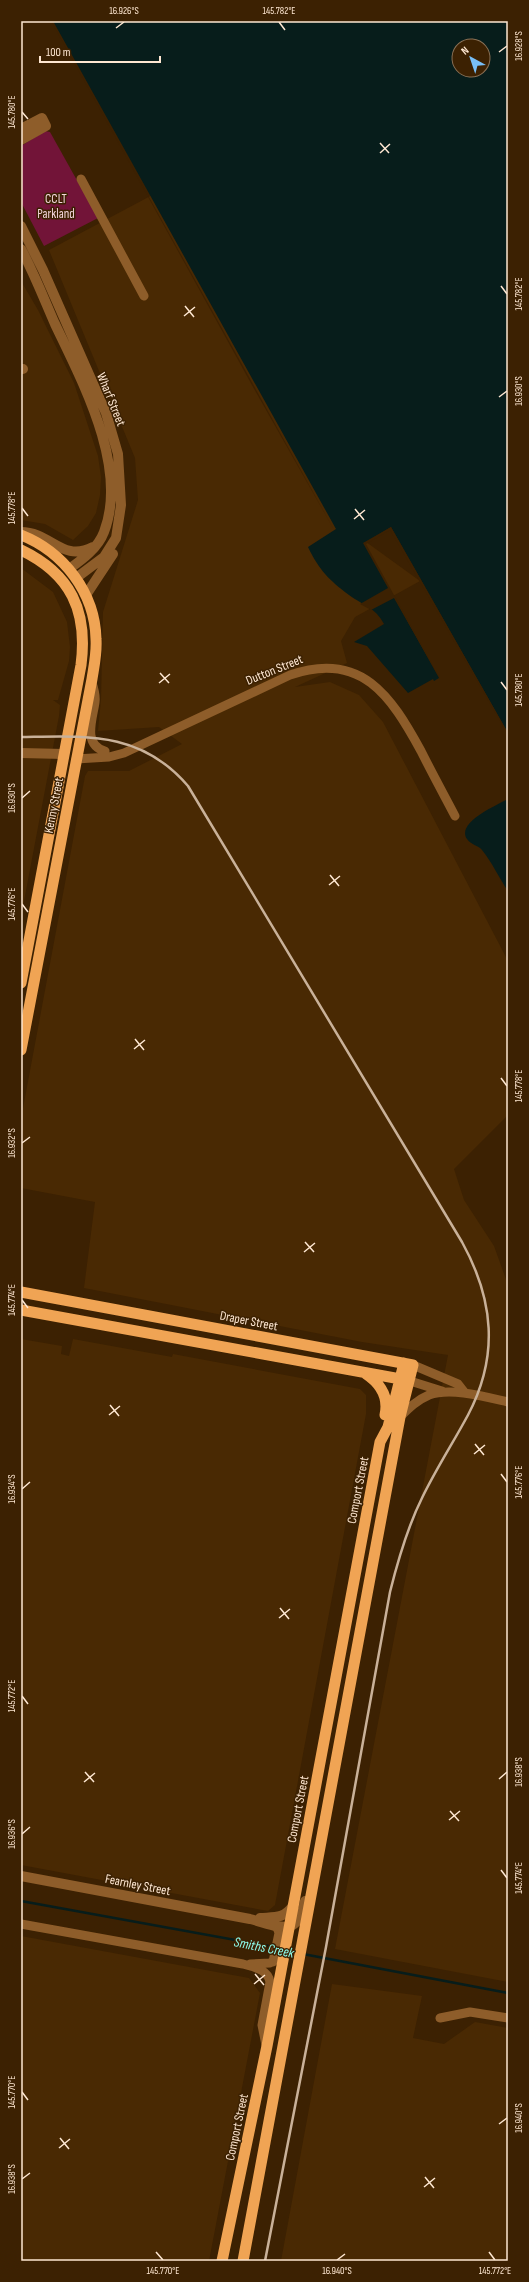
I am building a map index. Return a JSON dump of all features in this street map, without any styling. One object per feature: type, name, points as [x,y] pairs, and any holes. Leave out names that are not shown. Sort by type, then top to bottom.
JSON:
[{"type":"highway","name":"Kenny Street","points":[[21,534],[47,548],[73,573],[86,595],[96,631],[96,654],[92,680],[25,1008],[21,1050]]},
{"type":"highway","name":"Kenny Street","points":[[21,550],[37,558],[63,581],[79,608],[84,636],[82,665],[21,983]]},
{"type":"highway","points":[[63,581],[73,573]]},
{"type":"highway","name":"Dutton Street","points":[[64,754],[77,756]]},
{"type":"highway","name":"Draper Street","points":[[24,1291],[408,1364]]},
{"type":"highway","name":"Draper Street","points":[[21,1310],[405,1380]]},
{"type":"highway","name":"Comport Street","points":[[243,2261],[297,1962],[321,1844],[400,1417],[408,1364]]},
{"type":"highway","points":[[364,1372],[381,1387],[386,1402],[380,1442]]},
{"type":"highway","name":"Comport Street","points":[[222,2261],[267,2046],[279,1959],[289,1927],[380,1442],[388,1427],[405,1380]]},
{"type":"street","points":[[21,129],[42,118],[46,126],[21,140]]},
{"type":"street","points":[[81,179],[144,296]]},
{"type":"street","name":"Wharf Street","points":[[21,226],[41,264],[106,413],[115,440],[121,478],[121,514],[116,538],[108,552],[73,573]]},
{"type":"street","name":"Wharf Street","points":[[21,249],[96,416],[106,452],[110,502],[104,532],[98,544],[86,556],[73,573]]},
{"type":"street","points":[[110,502],[115,496],[117,489],[115,440]]},
{"type":"street","points":[[86,556],[106,540],[114,518],[121,514],[121,534],[117,547],[86,595]]},
{"type":"street","points":[[21,534],[39,535],[70,552],[86,550],[98,544]]},
{"type":"street","name":"Dutton Street","points":[[77,756],[116,756],[134,749],[290,675],[315,668],[339,669],[363,678],[377,688],[395,706],[456,816]]},
{"type":"street","points":[[92,680],[95,698],[91,735],[96,746],[105,751]]},
{"type":"street","name":"Dutton Street","points":[[77,756],[105,751],[134,749]]},
{"type":"street","name":"Dutton Street","points":[[21,753],[64,754]]},
{"type":"street","name":"Draper Street","points":[[408,1364],[458,1384],[465,1393]]},
{"type":"street","name":"Draper Street","points":[[405,1380],[451,1394]]},
{"type":"street","name":"Draper Street","points":[[400,1417],[413,1404],[428,1395],[436,1393],[465,1393],[508,1402]]},
{"type":"street","points":[[289,1927],[296,1924],[301,1915],[312,1861],[321,1844]]},
{"type":"street","name":"Fearnley Street","points":[[21,1876],[250,1919],[277,1927],[289,1927]]},
{"type":"street","name":"Fearnley Street","points":[[250,1919],[287,1914],[293,1906]]},
{"type":"street","points":[[21,1924],[243,1964],[262,1970],[269,1979],[262,2025],[267,2046]]},
{"type":"street","points":[[243,1964],[279,1959],[279,1933],[277,1927]]},
{"type":"street","points":[[440,2018],[470,2012],[508,2018]]},
{"type":"shaded area","points":[[158,192],[344,526],[420,581],[355,617],[341,641],[347,663],[295,687],[330,682],[359,695],[383,722],[508,961],[508,1115],[454,1169],[464,1200],[494,1246],[508,1285],[508,1982],[335,1949],[448,1355],[362,1342],[84,1288],[95,1202],[21,1188],[21,1119],[85,776],[88,771],[129,771],[182,744],[159,727],[98,731],[101,699],[103,612],[138,500],[135,458],[49,250]]},
{"type":"shaded area","points":[[21,281],[38,310],[74,383],[98,456],[101,477],[100,495],[96,513],[88,526],[73,540],[45,524],[21,520]]},
{"type":"shaded area","points":[[21,568],[53,592],[67,622],[70,647],[69,661],[58,700],[53,700],[60,705],[59,716],[21,917]]},
{"type":"shaded area","points":[[21,1339],[62,1346],[61,1354],[69,1356],[73,1339],[172,1357],[173,1354],[360,1389],[366,1395],[366,1414],[275,1905],[268,1911],[21,1865]]},
{"type":"shaded area","points":[[21,1936],[249,1978],[260,1993],[209,2261],[21,2261]]},
{"type":"shaded area","points":[[332,1984],[422,1996],[413,2038],[444,2044],[475,2022],[508,2028],[508,2261],[281,2261]]},
{"type":"green space","name":"CCLT Parkland","points":[[45,131],[50,132],[98,218],[44,246],[21,202],[21,146]]},
{"type":"water","points":[[53,21],[508,21],[508,733],[391,527],[364,543],[439,678],[434,681],[433,679],[408,693],[367,646],[354,642],[384,624],[381,618],[373,610],[349,595],[330,579],[316,562],[308,547],[336,529]]},
{"type":"water","points":[[506,800],[508,803],[508,891],[486,855],[480,848],[472,844],[467,839],[465,833],[467,827],[478,816]]},
{"type":"pier","points":[[51,21],[333,528],[253,387]]},
{"type":"pier","points":[[391,527],[508,735],[390,530],[366,544],[440,679],[394,598],[371,610],[360,604],[388,588],[363,543]]},
{"type":"waterway","name":"Smiths Creek","points":[[21,1901],[274,1947]]},
{"type":"waterway","name":"Smiths Creek","points":[[303,1954],[508,1993]]},
{"type":"railway","points":[[21,737],[68,736],[112,740],[132,746],[151,755],[170,768],[188,786],[462,1242],[481,1285],[486,1307],[489,1328],[488,1350],[485,1371],[478,1393],[468,1415],[417,1509],[403,1544],[390,1592],[326,1947],[265,2261]]}]
